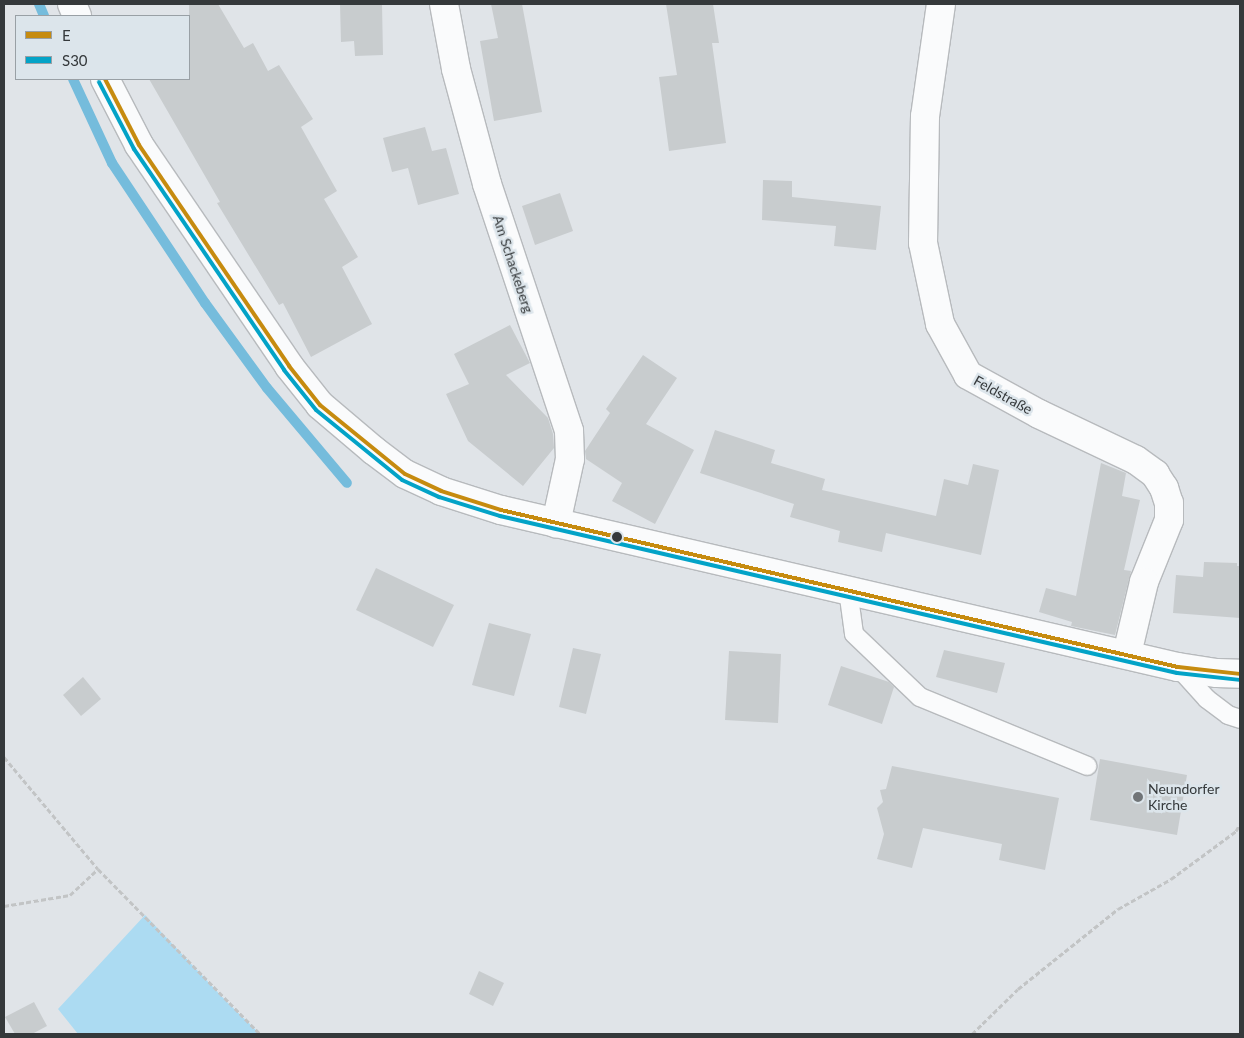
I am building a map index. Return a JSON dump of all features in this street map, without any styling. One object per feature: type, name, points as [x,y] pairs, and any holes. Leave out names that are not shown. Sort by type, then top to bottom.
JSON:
[{"type":"street","name":"Am Schackeberg","points":[[444,4],[456,69],[487,184],[569,431],[570,459],[556,523]]},
{"type":"street","name":"Feldstraße","points":[[941,4],[925,116],[923,243],[940,324],[968,375],[1039,414],[1136,460],[1155,474],[1164,488],[1169,503],[1168,520],[1144,582],[1127,654]]},
{"type":"street","points":[[106,80],[144,153],[258,322],[320,405],[373,450],[405,474],[440,492],[501,510],[970,620],[1178,666],[1217,673],[1240,674]]},
{"type":"lane","points":[[848,590],[854,634],[920,697],[1087,766]]},
{"type":"lane","points":[[1178,666],[1207,699],[1228,715],[1240,719]]},
{"type":"path","points":[[4,757],[98,869],[260,1034]]},
{"type":"path","points":[[972,1034],[1018,989],[1118,909],[1171,879],[1236,831],[1240,824]]},
{"type":"path","points":[[4,906],[70,895],[98,869]]},
{"type":"shaded area","points":[[145,915],[260,1034],[78,1034],[58,1009]]},
{"type":"building","points":[[189,4],[218,4],[244,48],[253,43],[268,71],[279,65],[313,119],[301,127],[337,191],[324,199],[358,257],[342,267],[372,324],[311,357],[283,303],[279,305],[217,203],[220,202],[150,80],[190,80]]},
{"type":"building","points":[[340,4],[382,4],[383,55],[355,56],[354,41],[341,42]]},
{"type":"building","points":[[491,4],[522,4],[542,112],[494,121],[480,41],[498,38]]},
{"type":"building","points":[[666,4],[713,4],[719,43],[712,43],[726,143],[669,151],[659,77],[677,75]]},
{"type":"building","points":[[425,127],[432,151],[446,148],[459,194],[418,205],[408,168],[392,172],[383,138]]},
{"type":"building","points":[[763,180],[792,181],[792,197],[881,206],[876,250],[834,246],[836,226],[762,220]]},
{"type":"building","points":[[560,193],[573,231],[535,245],[522,206]]},
{"type":"building","points":[[510,325],[530,363],[506,375],[548,418],[553,434],[554,448],[523,486],[468,441],[446,394],[469,384],[454,354]]},
{"type":"building","points":[[643,355],[677,378],[646,424],[694,450],[655,524],[612,501],[622,483],[586,459],[585,451],[610,413],[606,409]]},
{"type":"building","points":[[715,430],[775,450],[771,463],[825,479],[822,490],[936,516],[944,479],[968,485],[973,464],[999,470],[981,555],[886,533],[882,552],[838,542],[840,531],[790,517],[794,504],[700,473]]},
{"type":"building","points":[[1101,463],[1126,473],[1122,496],[1140,500],[1124,570],[1131,571],[1115,635],[1071,626],[1072,622],[1039,612],[1046,588],[1076,596]]},
{"type":"building","points":[[1204,562],[1237,563],[1237,566],[1240,566],[1240,618],[1173,613],[1176,575],[1203,577]]},
{"type":"building","points":[[376,568],[454,605],[433,647],[356,610]]},
{"type":"building","points":[[489,623],[531,634],[514,696],[472,685]]},
{"type":"building","points":[[573,648],[601,654],[586,714],[559,707]]},
{"type":"building","points":[[944,650],[1005,663],[997,693],[936,677]]},
{"type":"building","points":[[729,651],[781,654],[778,723],[725,720]]},
{"type":"building","points":[[841,666],[889,682],[894,687],[882,724],[828,705]]},
{"type":"building","points":[[83,677],[101,699],[81,716],[63,695]]},
{"type":"building","name":"Neundorfer Kirche","points":[[1100,759],[1187,775],[1177,835],[1090,820]]},
{"type":"building","points":[[892,766],[1059,798],[1045,870],[999,860],[1002,844],[923,828],[912,868],[877,859],[884,834],[877,808],[883,802],[880,790],[886,789]]},
{"type":"building","points":[[479,971],[504,983],[493,1006],[469,994]]},
{"type":"building","points":[[34,1002],[47,1026],[32,1034],[15,1034],[5,1017]]},
{"type":"waterway","points":[[39,4],[44,15]]},
{"type":"waterway","points":[[73,80],[112,163],[205,303],[267,388],[347,483]]},
{"type":"transit line","name":"E","points":[[106,80],[139,145],[289,366],[320,405],[405,474],[441,491],[501,510],[1178,667],[1240,674]]},
{"type":"transit line","name":"S30","points":[[99,82],[134,149],[284,370],[316,410],[402,480],[439,497],[500,516],[1177,673],[1240,680]]},
{"type":"place","name":"Neundorfer Kirche","points":[[1138,797]]}]
